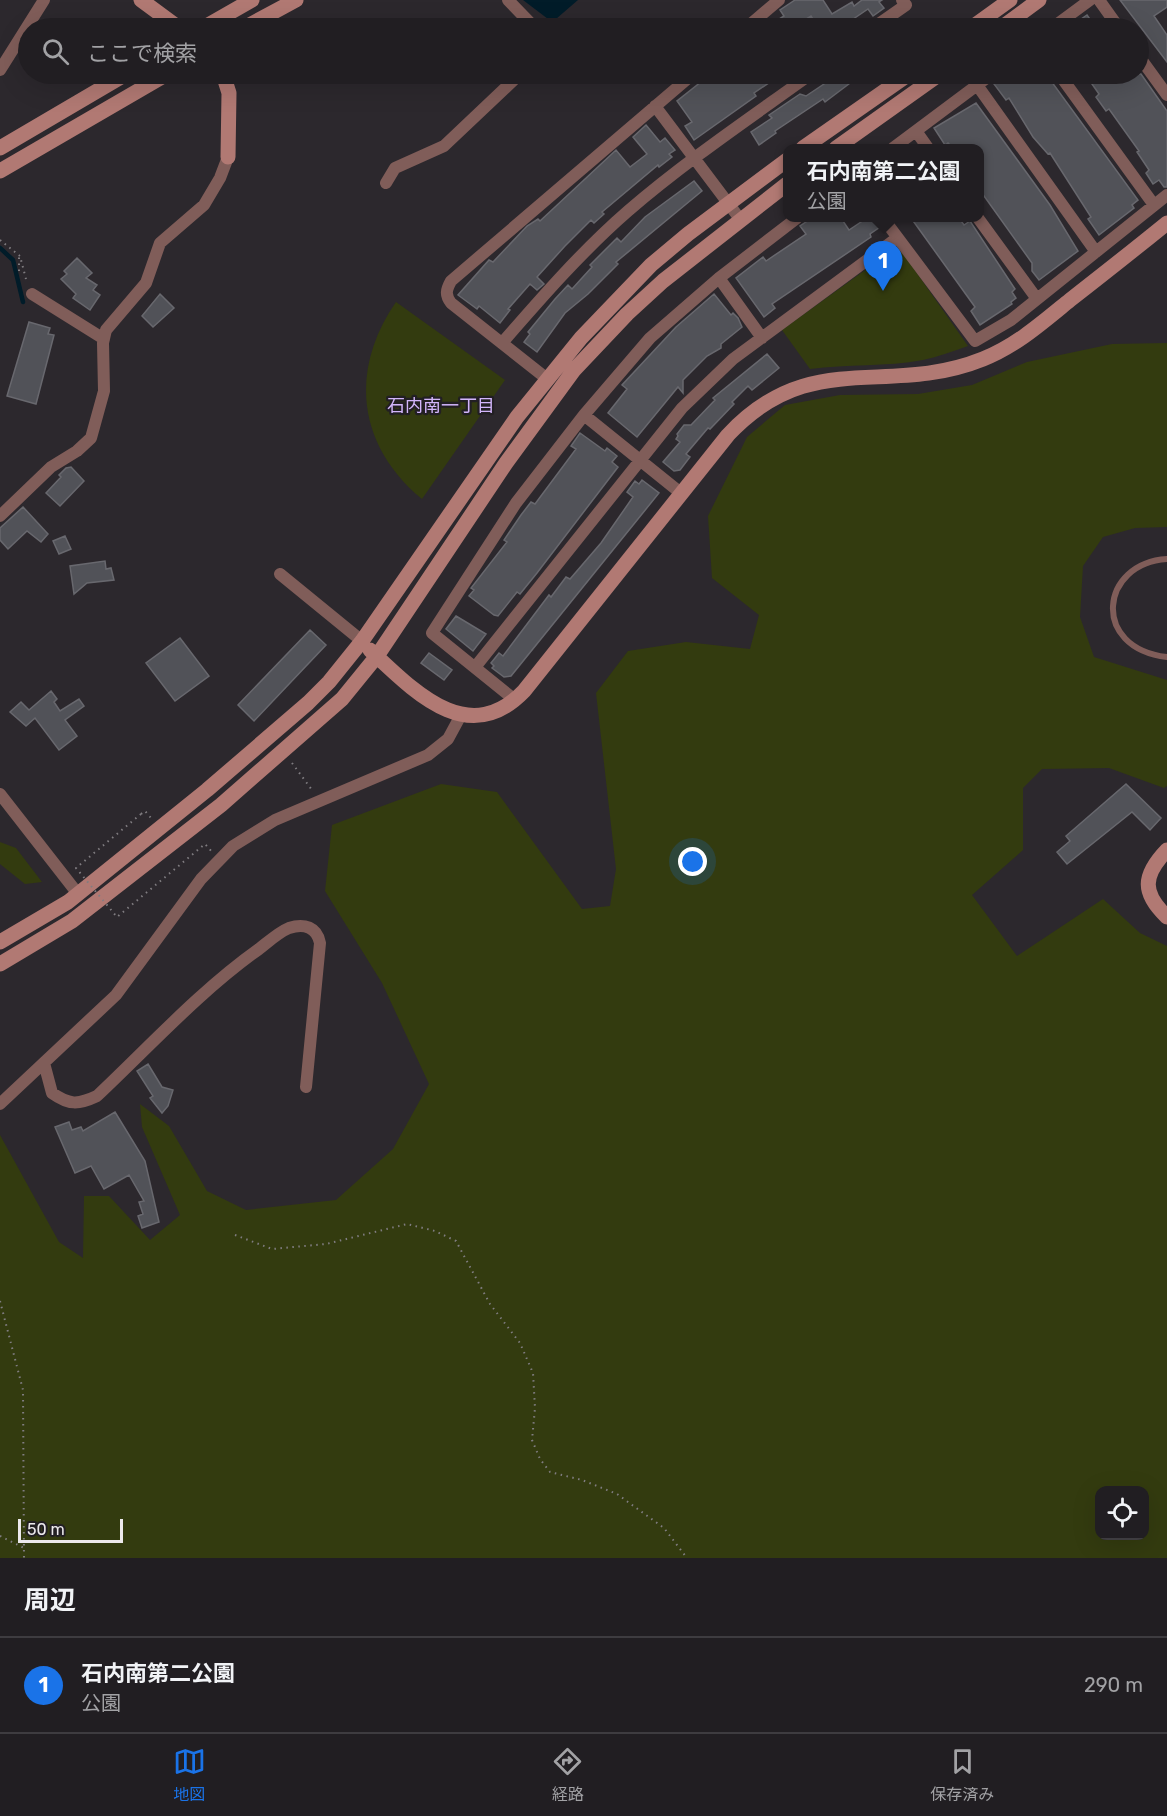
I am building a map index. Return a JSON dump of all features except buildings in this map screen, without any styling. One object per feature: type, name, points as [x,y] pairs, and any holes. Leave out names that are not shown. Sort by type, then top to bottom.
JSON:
[{"type":"street","points":[[33,18],[44,0]]},
{"type":"street","points":[[141,0],[165,18]]},
{"type":"street","points":[[220,18],[252,0]]},
{"type":"street","points":[[263,18],[296,0]]},
{"type":"street","points":[[508,0],[525,18]]},
{"type":"street","points":[[758,18],[779,0]]},
{"type":"street","points":[[887,18],[906,5],[902,0]]},
{"type":"street","points":[[985,18],[1010,0]]},
{"type":"street","points":[[1015,18],[1039,0]]},
{"type":"street","points":[[1066,18],[1090,0]]},
{"type":"street","points":[[1099,0],[1112,18]]},
{"type":"street","points":[[0,70],[18,41]]},
{"type":"street","points":[[1149,70],[1167,95]]},
{"type":"street","points":[[0,148],[109,84]]},
{"type":"street","points":[[0,171],[150,84]]},
{"type":"street","points":[[0,516],[51,467],[77,451],[91,438],[104,391],[104,339],[110,324],[149,278],[160,243],[204,205],[220,178],[228,157],[229,93],[226,84]]},
{"type":"street","points":[[386,183],[395,168],[444,146],[509,84]]},
{"type":"street","points":[[546,378],[452,303],[447,297],[447,288],[451,281],[681,84]]},
{"type":"street","points":[[502,343],[567,269],[628,211],[694,158],[797,84]]},
{"type":"street","points":[[809,144],[895,84]]},
{"type":"street","points":[[842,144],[926,84]]},
{"type":"street","points":[[1066,84],[1154,205]]},
{"type":"street","points":[[898,144],[976,85],[1096,252]]},
{"type":"street","points":[[655,106],[740,219]]},
{"type":"street","points":[[916,131],[925,144]]},
{"type":"street","points":[[0,942],[59,908],[78,894],[288,721],[329,682],[362,641],[423,549],[546,378],[651,265],[727,202],[783,163]]},
{"type":"street","points":[[0,964],[72,921],[221,805],[342,699],[377,656],[506,463],[574,370],[648,294],[783,187]]},
{"type":"street","points":[[886,222],[975,341],[1011,320],[1167,195]]},
{"type":"street","points":[[515,700],[476,666],[432,633],[516,503],[584,415],[650,338],[719,278],[792,222]]},
{"type":"street","points":[[981,222],[1036,299]]},
{"type":"street","points":[[280,574],[362,641],[429,701],[461,715],[484,715],[515,700],[741,421],[772,398],[790,389],[827,379],[928,374],[985,358],[1036,327],[1167,223]]},
{"type":"street","points":[[476,666],[682,408],[733,359],[897,238]]},
{"type":"street","points":[[719,278],[762,338]]},
{"type":"street","points":[[32,294],[104,339]]},
{"type":"street","points":[[584,415],[682,494]]},
{"type":"street","points":[[0,1104],[117,995],[201,879],[233,846],[275,820],[428,755],[448,739],[461,715]]},
{"type":"street","points":[[0,794],[78,894]]},
{"type":"street","points":[[1167,850],[1150,875],[1148,890],[1151,902],[1167,917]]},
{"type":"street","points":[[44,1063],[52,1093],[64,1102],[80,1104],[97,1096],[221,979],[287,928],[301,925],[311,928],[318,934],[320,943],[306,1087]]},
{"type":"lane","points":[[1167,560],[1137,568],[1122,581],[1112,603],[1115,625],[1126,642],[1147,655],[1167,657]]},
{"type":"path","points":[[0,240],[18,254],[32,294]]},
{"type":"path","points":[[18,254],[19,271]]},
{"type":"path","points":[[292,763],[309,785]]},
{"type":"path","points":[[151,818],[145,811],[76,868],[117,917],[205,844],[213,853]]},
{"type":"path","points":[[235,1235],[272,1249],[326,1244],[406,1224],[435,1231],[456,1241],[490,1304],[520,1343],[533,1373],[535,1408],[532,1440],[540,1459],[550,1472],[582,1480],[617,1494],[664,1528],[687,1558]]},
{"type":"path","points":[[0,1301],[23,1390],[24,1558]]},
{"type":"path","points":[[0,1536],[24,1548]]},
{"type":"green space","points":[[893,250],[902,252],[968,346],[923,360],[810,369],[782,330]]},
{"type":"green space","points":[[396,302],[505,380],[422,499],[400,478],[384,455],[373,431],[367,406],[366,380],[371,354],[381,328]]},
{"type":"green space","points":[[1167,343],[1167,527],[1135,528],[1103,537],[1083,566],[1080,617],[1094,657],[1167,680],[1167,786],[1164,788],[1109,768],[1042,769],[1023,788],[1023,850],[972,895],[1017,956],[1103,899],[1140,933],[1167,946],[1167,1558],[0,1558],[0,1135],[59,1242],[83,1258],[84,1196],[109,1196],[150,1240],[180,1215],[142,1127],[140,1104],[169,1126],[207,1191],[246,1210],[336,1200],[393,1149],[429,1084],[382,983],[325,891],[332,825],[441,784],[497,792],[582,909],[610,906],[616,869],[596,693],[628,651],[686,642],[750,649],[759,615],[712,578],[708,516],[747,437],[785,405],[840,395],[918,394],[972,385],[1027,362],[1112,344]]},
{"type":"green space","points":[[0,842],[16,848],[42,882],[25,884],[0,864]]},
{"type":"water","points":[[523,0],[578,0],[557,18],[547,18]]},
{"type":"waterway","points":[[0,248],[13,260],[23,302]]},
{"type":"place","name":"石内南第二公園","points":[[883,291]]},
{"type":"district","name":"石内南一丁目","points":[[441,406]]}]
